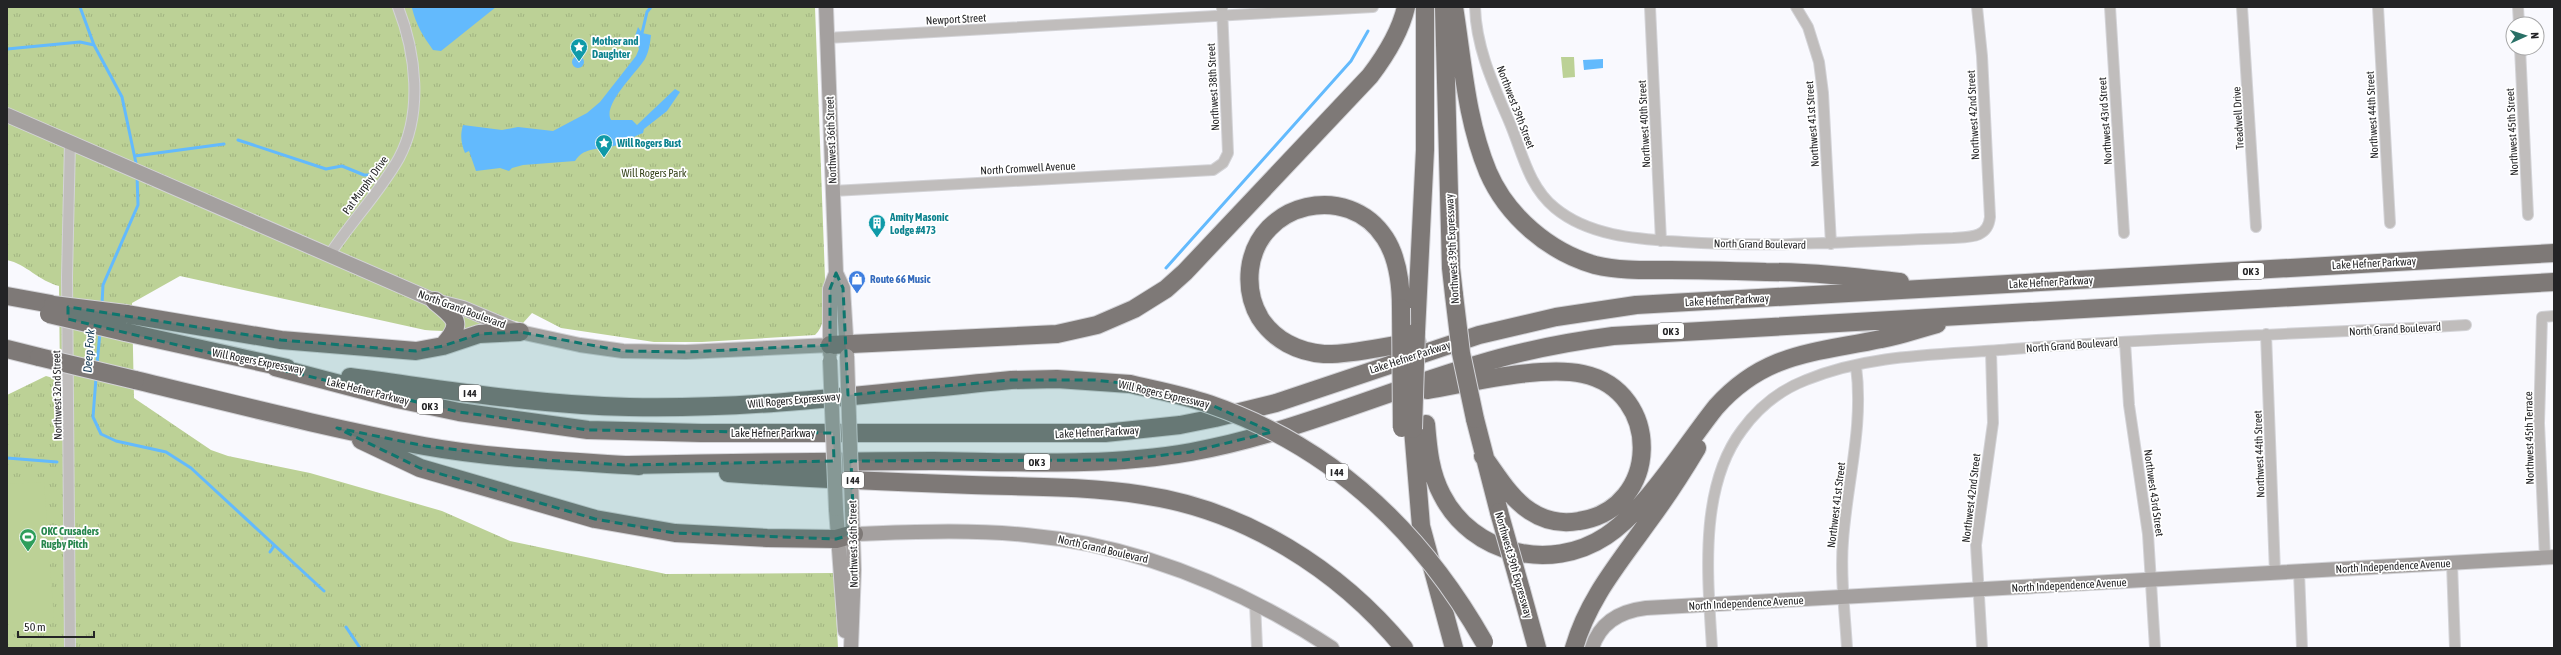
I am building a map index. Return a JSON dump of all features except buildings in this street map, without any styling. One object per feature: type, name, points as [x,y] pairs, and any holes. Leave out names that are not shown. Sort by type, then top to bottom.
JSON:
[{"type":"highway","points":[[838,352],[1057,334],[1097,325],[1147,302],[1185,272],[1370,76],[1390,48],[1400,26],[1406,7]]},
{"type":"highway","points":[[1425,7],[1426,142],[1416,332],[1414,427],[1416,477],[1421,526],[1454,648]]},
{"type":"highway","name":"Northwest 39th Expressway","points":[[1444,7],[1451,268],[1462,352],[1484,456],[1537,648]]},
{"type":"highway","points":[[1454,7],[1462,70],[1470,114],[1489,173],[1499,193],[1518,217],[1529,228],[1562,251],[1596,265],[1631,270],[1815,272],[1948,288]]},
{"type":"highway","points":[[1479,335],[1340,353],[1323,354],[1300,349],[1282,341],[1273,334],[1255,310],[1250,296],[1249,280],[1254,251],[1271,226],[1295,210],[1325,204],[1356,211],[1374,224],[1389,244],[1399,279],[1401,308],[1414,427],[1445,500],[1463,523],[1478,536],[1500,547],[1533,556],[1554,555],[1579,549],[1599,540],[1627,518],[1725,397],[1771,366],[1802,354],[1882,339],[1969,314]]},
{"type":"highway","name":"Lake Hefner Parkway","points":[[275,367],[397,399],[459,412],[588,430],[709,433],[1105,433],[1180,425],[1258,408],[1479,335],[1556,317],[1636,305],[2554,253]]},
{"type":"highway","name":"OK 3","points":[[626,465],[809,461],[1061,462],[1123,460],[1190,452],[1247,440],[1498,358],[1584,340],[1671,331],[2554,282]]},
{"type":"highway","points":[[7,296],[50,309],[126,314],[281,340],[416,351],[443,346],[479,334],[520,332]]},
{"type":"highway","points":[[435,301],[452,315],[456,324],[455,333],[443,346]]},
{"type":"highway","name":"Will Rogers Expressway","points":[[7,304],[50,309],[125,332],[275,367],[534,401],[630,407],[718,406],[1012,380],[1057,379],[1130,384],[1209,404],[1255,423],[1312,454],[1353,483],[1389,515],[1417,545],[1463,605],[1485,645]]},
{"type":"highway","name":"I 44","points":[[7,349],[337,428],[474,453],[809,479],[1080,488],[1129,493],[1170,500],[1230,519],[1290,549],[1320,569],[1356,598],[1389,630],[1404,648]]},
{"type":"highway","points":[[1382,396],[1532,374],[1552,372],[1582,374],[1596,378],[1617,391],[1633,411],[1641,434],[1641,463],[1636,478],[1624,497],[1598,516],[1572,522],[1549,520],[1530,511],[1516,500],[1484,456]]},
{"type":"highway","points":[[1574,648],[1588,610],[1601,586],[1663,501],[1721,411],[1745,383]]},
{"type":"highway","points":[[337,428],[420,468],[596,519],[675,533],[712,536],[836,539],[854,534]]},
{"type":"main road","name":"Northwest 36th Street","points":[[826,7],[836,273],[843,288],[838,352],[836,539],[847,648]]},
{"type":"main road","name":"North Grand Boulevard","points":[[7,115],[330,254],[435,301],[463,308],[520,332],[580,345],[644,352],[838,352]]},
{"type":"main road","name":"Northwest 36th Street","points":[[838,352],[854,534],[851,648]]},
{"type":"main road","name":"North Grand Boulevard","points":[[854,534],[972,531],[1060,539],[1106,548],[1155,561],[1209,581],[1255,603],[1332,648]]},
{"type":"main road","name":"North Independence Avenue","points":[[1594,643],[1607,623],[1626,612],[1646,608],[1844,598],[2452,562],[2549,558]]},
{"type":"street","name":"Pat Murphy Drive","points":[[330,254],[388,175],[402,151],[412,123],[412,66],[398,7]]},
{"type":"street","name":"Newport Street","points":[[827,38],[1222,11],[1373,7]]},
{"type":"street","name":"Northwest 39th Street","points":[[1475,7],[1483,55],[1498,97],[1531,177],[1543,196],[1554,208]]},
{"type":"street","name":"Northwest 40th Street","points":[[1650,7],[1662,241]]},
{"type":"street","name":"Northwest 41st Street","points":[[1796,7],[1808,27],[1819,62],[1823,94],[1831,244]]},
{"type":"street","name":"Northwest 42nd Street","points":[[1977,7],[1982,56],[1990,221]]},
{"type":"street","name":"Northwest 43rd Street","points":[[2110,7],[2124,233]]},
{"type":"street","name":"Treadwell Drive","points":[[2242,7],[2256,227]]},
{"type":"street","name":"Northwest 44th Street","points":[[2378,7],[2390,223]]},
{"type":"street","name":"Northwest 38th Street","points":[[1222,11],[1228,149],[1222,164]]},
{"type":"street","name":"Northwest 45th Street","points":[[2520,56],[2528,215]]},
{"type":"street","name":"Northwest 32nd Street","points":[[70,142],[67,277],[70,648]]},
{"type":"street","name":"North Cromwell Avenue","points":[[833,191],[1206,171],[1222,164]]},
{"type":"street","name":"North Grand Boulevard","points":[[1554,208],[1572,220],[1593,229],[1662,241],[1763,246],[1972,237],[1983,233],[1990,221]]},
{"type":"street","name":"Northwest 45th Terrace","points":[[2549,558],[2539,423],[2542,317],[2554,316]]},
{"type":"street","name":"North Grand Boulevard","points":[[1709,604],[1709,539],[1722,468],[1741,431],[1770,400],[1806,380],[1856,366],[1914,356],[2266,334],[2466,325]]},
{"type":"street","name":"Northwest 44th Street","points":[[2266,334],[2275,573]]},
{"type":"street","name":"Northwest 43rd Street","points":[[2126,342],[2129,405],[2144,503],[2152,580],[2155,648]]},
{"type":"street","name":"Northwest 42nd Street","points":[[1982,648],[1978,590],[1977,529],[1993,423],[1991,351]]},
{"type":"street","name":"Northwest 41st Street","points":[[1847,648],[1843,541],[1859,418],[1856,366]]},
{"type":"street","points":[[2452,562],[2455,648]]},
{"type":"street","points":[[2299,572],[2302,648]]},
{"type":"street","points":[[1255,603],[1257,648]]},
{"type":"street","points":[[1709,604],[1712,648]]},
{"type":"highlighted area","points":[[836,273],[843,288],[848,395],[1011,380],[1095,380],[1130,384],[1209,404],[1272,432],[1190,452],[1123,460],[851,461],[854,534],[836,539],[675,533],[595,519],[420,468],[337,428],[425,446],[544,460],[626,465],[834,461],[833,433],[588,430],[459,412],[68,319],[68,307],[281,340],[356,347],[416,351],[443,346],[479,334],[520,332],[623,351],[686,352],[830,345],[830,289]]},
{"type":"green space","name":"Will Rogers Park","points":[[7,7],[815,7],[825,301],[822,324],[815,335],[702,342],[654,342],[561,328],[532,313],[523,323],[507,319],[477,329],[447,331],[425,330],[180,276],[132,303],[134,398],[211,450],[228,456],[310,473],[442,511],[510,541],[666,574],[834,573],[838,648],[7,648],[7,395],[46,376],[60,380],[59,286],[52,284],[14,262],[7,260]]},
{"type":"green space","points":[[1561,57],[1574,57],[1575,77],[1563,78]]},
{"type":"green space","name":"OKC Crusaders Rugby Pitch","points":[[44,482],[54,620],[7,623],[7,484]]},
{"type":"water","points":[[496,7],[441,51],[433,50],[429,45],[418,25],[412,8]]},
{"type":"water","points":[[638,27],[642,33],[651,35],[650,44],[645,59],[611,106],[611,120],[632,120],[637,125],[675,89],[680,92],[667,111],[644,129],[643,133],[611,147],[589,150],[579,156],[575,161],[523,165],[512,168],[509,171],[500,168],[476,171],[469,151],[465,153],[461,139],[463,125],[502,130],[518,127],[553,131],[587,113],[600,102],[636,56],[639,49],[635,36]]},
{"type":"water","points":[[576,56],[580,56],[584,62],[580,68],[576,68],[572,64],[572,60]]},
{"type":"water","points":[[1603,59],[1603,68],[1584,70],[1583,60]]},
{"type":"waterway","name":"Deep Fork","points":[[80,7],[94,45],[122,97],[137,168]]},
{"type":"waterway","points":[[642,33],[647,12],[651,7]]},
{"type":"waterway","points":[[1166,268],[1351,61],[1368,31]]},
{"type":"waterway","points":[[7,49],[80,42],[94,45]]},
{"type":"waterway","points":[[238,140],[326,169],[342,166],[364,175],[371,175]]},
{"type":"waterway","points":[[135,156],[224,144]]},
{"type":"waterway","name":"Deep Fork","points":[[102,304],[103,285],[138,205],[137,175]]},
{"type":"waterway","name":"Deep Fork","points":[[97,364],[100,332]]},
{"type":"waterway","name":"Deep Fork","points":[[96,378],[93,417],[101,434],[116,441],[166,452],[191,468],[324,591]]},
{"type":"waterway","points":[[7,458],[57,462]]},
{"type":"waterway","points":[[270,552],[274,546]]},
{"type":"waterway","name":"Deep Fork","points":[[346,627],[360,648]]},
{"type":"place","name":"Mother and Daughter","points":[[579,62]]},
{"type":"place","name":"Will Rogers Bust","points":[[604,158]]},
{"type":"place","name":"Amity Masonic Lodge #473","points":[[877,238]]},
{"type":"place","name":"Route 66 Music","points":[[857,294]]},
{"type":"place","name":"OKC Crusaders Rugby Pitch","points":[[28,552]]}]
